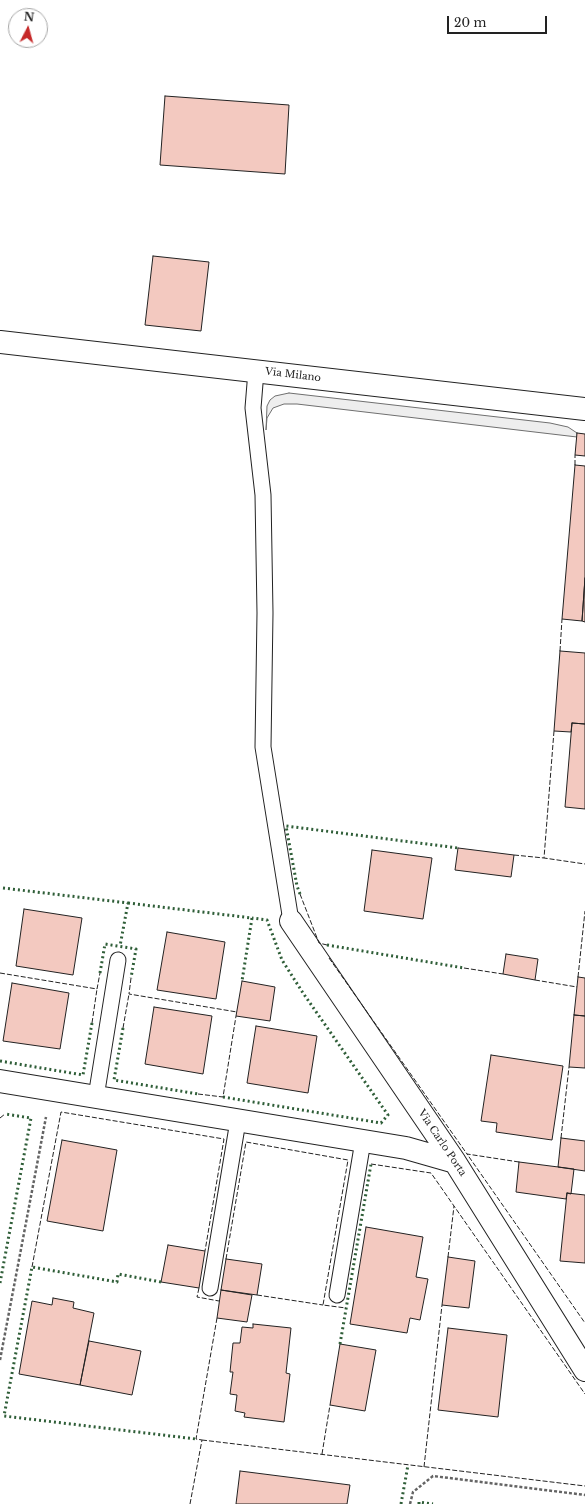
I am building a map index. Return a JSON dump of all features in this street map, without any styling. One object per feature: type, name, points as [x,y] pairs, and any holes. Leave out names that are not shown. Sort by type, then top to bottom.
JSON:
[{"type":"street","name":"Via Milano","points":[[0,342],[585,409]]},
{"type":"street","name":"Via Carlo Porta","points":[[291,921],[455,1162],[585,1370]]},
{"type":"street","points":[[0,1081],[406,1148],[455,1162]]},
{"type":"lane","points":[[256,371],[253,408],[263,495],[265,613],[263,747],[291,921]]},
{"type":"lane","points":[[96,1097],[118,960]]},
{"type":"lane","points":[[210,1288],[238,1121]]},
{"type":"lane","points":[[337,1295],[363,1141]]},
{"type":"path","points":[[0,1360],[51,1089]]},
{"type":"path","points":[[410,1504],[413,1492],[433,1476],[585,1496]]},
{"type":"shaded area","points":[[289,393],[550,423],[568,427],[577,433],[577,437],[297,404],[284,404],[273,408],[267,418],[266,430],[267,406],[270,400],[275,396]]},
{"type":"building","points":[[165,96],[289,105],[285,174],[160,165]]},
{"type":"building","points":[[153,256],[209,262],[201,331],[145,325]]},
{"type":"building","points":[[577,433],[585,434],[585,456],[575,455]]},
{"type":"building","points":[[575,465],[585,466],[585,578],[582,621],[562,619]]},
{"type":"building","points":[[585,578],[585,622],[582,621]]},
{"type":"building","points":[[560,651],[585,653],[585,724],[572,723],[571,732],[554,731]]},
{"type":"building","points":[[572,723],[585,724],[585,809],[565,807]]},
{"type":"building","points":[[458,848],[514,855],[511,877],[455,870]]},
{"type":"building","points":[[372,850],[432,858],[423,919],[364,911]]},
{"type":"building","points":[[24,909],[82,918],[73,975],[16,966]]},
{"type":"building","points":[[167,932],[225,942],[216,999],[157,990]]},
{"type":"building","points":[[506,954],[538,959],[535,980],[503,974]]},
{"type":"building","points":[[578,977],[585,978],[585,1016],[574,1015]]},
{"type":"building","points":[[242,981],[275,987],[270,1021],[236,1016]]},
{"type":"building","points":[[12,983],[69,993],[60,1049],[3,1041]]},
{"type":"building","points":[[154,1007],[212,1016],[203,1074],[145,1064]]},
{"type":"building","points":[[574,1015],[585,1016],[585,1068],[569,1067]]},
{"type":"building","points":[[256,1026],[317,1036],[308,1093],[247,1083]]},
{"type":"building","points":[[491,1055],[563,1066],[552,1140],[496,1132],[497,1123],[481,1121]]},
{"type":"building","points":[[561,1138],[585,1141],[585,1171],[558,1167]]},
{"type":"building","points":[[62,1140],[117,1150],[103,1231],[47,1221]]},
{"type":"building","points":[[519,1162],[574,1169],[571,1194],[567,1193],[566,1199],[516,1192]]},
{"type":"building","points":[[567,1193],[585,1195],[585,1263],[560,1261]]},
{"type":"building","points":[[366,1227],[423,1237],[416,1277],[428,1279],[420,1320],[410,1318],[407,1333],[350,1324]]},
{"type":"building","points":[[168,1245],[205,1251],[199,1288],[161,1282]]},
{"type":"building","points":[[448,1257],[475,1261],[469,1308],[442,1305]]},
{"type":"building","points":[[226,1259],[262,1264],[257,1295],[221,1290]]},
{"type":"building","points":[[221,1290],[252,1295],[247,1322],[217,1318]]},
{"type":"building","points":[[53,1298],[74,1302],[73,1308],[94,1313],[80,1385],[19,1374],[32,1301],[52,1305]]},
{"type":"building","points":[[253,1324],[291,1328],[286,1373],[290,1374],[284,1422],[244,1417],[245,1413],[235,1411],[237,1395],[230,1394],[233,1372],[230,1372],[233,1343],[240,1343],[242,1327],[253,1328]]},
{"type":"building","points":[[448,1328],[507,1335],[498,1417],[438,1410]]},
{"type":"building","points":[[89,1341],[141,1351],[132,1395],[80,1385]]},
{"type":"building","points":[[340,1344],[376,1350],[365,1411],[330,1405]]},
{"type":"building","points":[[240,1471],[350,1485],[347,1504],[236,1504]]},
{"type":"hedge","points":[[300,894],[297,886],[286,826],[458,848]]},
{"type":"hedge","points":[[3,888],[128,903],[120,946]]},
{"type":"hedge","points":[[128,903],[252,918],[242,981]]},
{"type":"hedge","points":[[223,1097],[381,1123],[388,1115],[303,993],[282,960],[267,920],[252,918]]},
{"type":"hedge","points":[[100,973],[105,944],[136,949],[131,978]]},
{"type":"hedge","points":[[327,945],[464,968]]},
{"type":"hedge","points":[[0,1061],[83,1075],[92,1023]]},
{"type":"hedge","points":[[123,1028],[114,1080],[198,1094]]},
{"type":"hedge","points":[[0,1283],[31,1118],[5,1114]]},
{"type":"hedge","points":[[340,1344],[371,1164]]},
{"type":"hedge","points":[[161,1282],[118,1274],[117,1282],[32,1267],[4,1416],[196,1439]]},
{"type":"hedge","points":[[401,1504],[408,1465]]},
{"type":"hedge","points":[[419,1504],[419,1502],[433,1504]]},
{"type":"fence","points":[[575,455],[575,465]]},
{"type":"fence","points":[[560,651],[562,619]]},
{"type":"fence","points":[[554,731],[544,858],[585,864]]},
{"type":"fence","points":[[514,855],[544,858]]},
{"type":"fence","points":[[300,894],[319,943],[327,945]]},
{"type":"fence","points":[[578,977],[585,911]]},
{"type":"fence","points":[[329,958],[467,1154]]},
{"type":"fence","points":[[464,968],[503,974]]},
{"type":"fence","points":[[0,973],[97,989],[100,973]]},
{"type":"fence","points":[[131,978],[129,994],[237,1012]]},
{"type":"fence","points":[[535,980],[577,987]]},
{"type":"fence","points":[[92,1023],[97,989]]},
{"type":"fence","points":[[123,1028],[129,994]]},
{"type":"fence","points":[[198,1094],[223,1097],[236,1016]]},
{"type":"fence","points":[[561,1138],[569,1067]]},
{"type":"fence","points":[[32,1267],[61,1112],[224,1139],[205,1251]]},
{"type":"fence","points":[[0,1118],[5,1114]]},
{"type":"fence","points":[[226,1259],[246,1142],[348,1160],[323,1305],[346,1308]]},
{"type":"fence","points":[[519,1162],[467,1154],[585,1323]]},
{"type":"fence","points":[[371,1164],[431,1173],[585,1394]]},
{"type":"fence","points":[[448,1257],[454,1206]]},
{"type":"fence","points":[[199,1288],[197,1297],[219,1301]]},
{"type":"fence","points":[[257,1295],[323,1305]]},
{"type":"fence","points":[[424,1467],[442,1305]]},
{"type":"fence","points":[[190,1504],[202,1440],[196,1439],[217,1318]]},
{"type":"fence","points":[[322,1454],[330,1405]]},
{"type":"fence","points":[[202,1440],[585,1486]]}]
